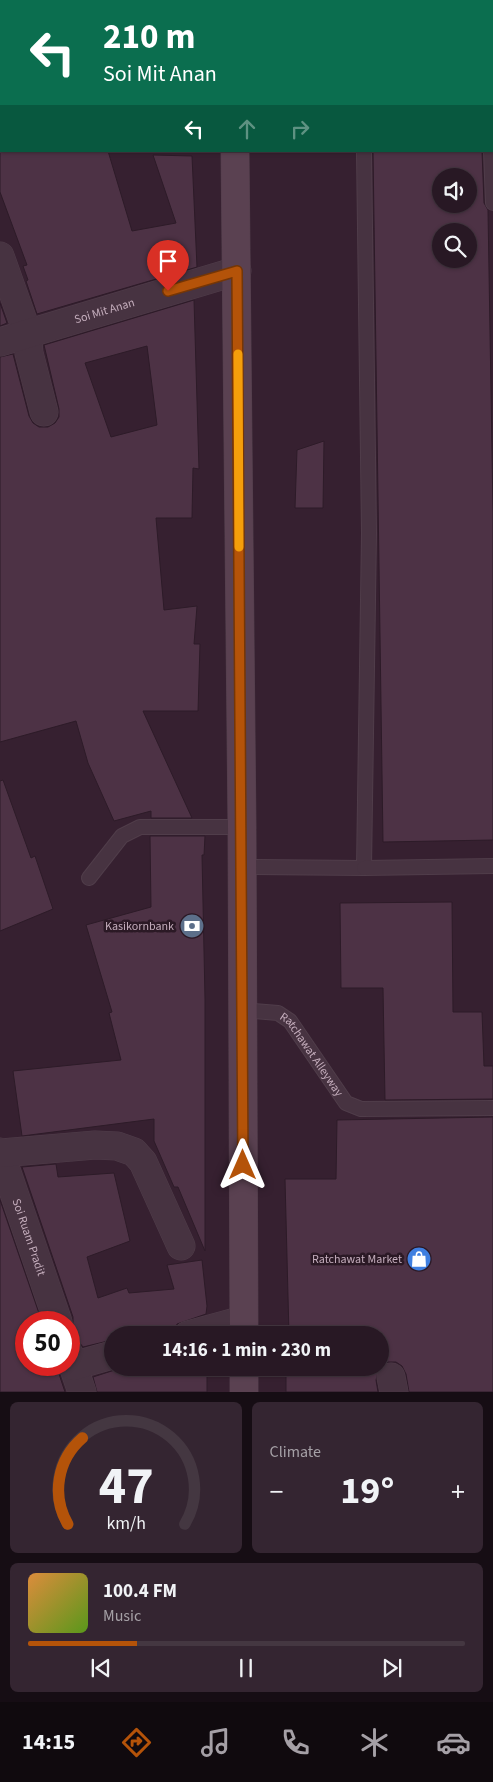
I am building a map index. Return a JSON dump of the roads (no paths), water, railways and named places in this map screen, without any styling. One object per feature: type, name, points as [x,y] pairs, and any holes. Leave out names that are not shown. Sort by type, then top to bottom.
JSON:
[{"type":"main road","points":[[235,152],[242,826],[243,1326]]},
{"type":"main road","points":[[244,1376],[244,1392]]},
{"type":"street","points":[[0,256],[27,332],[44,412]]},
{"type":"street","name":"Soi Mit Anan","points":[[0,342],[27,332],[237,271]]},
{"type":"street","points":[[0,1152],[96,1145],[117,1146],[134,1152],[143,1162],[182,1246]]},
{"type":"street","name":"Soi Ruam Pradit","points":[[0,1152],[54,1311]]},
{"type":"street","points":[[80,1359],[104,1356]]},
{"type":"street","points":[[76,1376],[82,1392]]},
{"type":"lane","points":[[364,152],[369,532],[364,868]]},
{"type":"lane","points":[[491,152],[493,203]]},
{"type":"lane","points":[[89,878],[122,836],[140,827],[242,826]]},
{"type":"lane","points":[[242,867],[493,866]]},
{"type":"lane","name":"Ratchawat Alleyway","points":[[243,1010],[278,1013],[290,1022],[346,1103],[361,1108],[383,1110],[493,1108]]},
{"type":"place","name":"Kasikornbank","points":[[192,926]]},
{"type":"place","name":"Ratchawat Market","points":[[419,1259]]}]
